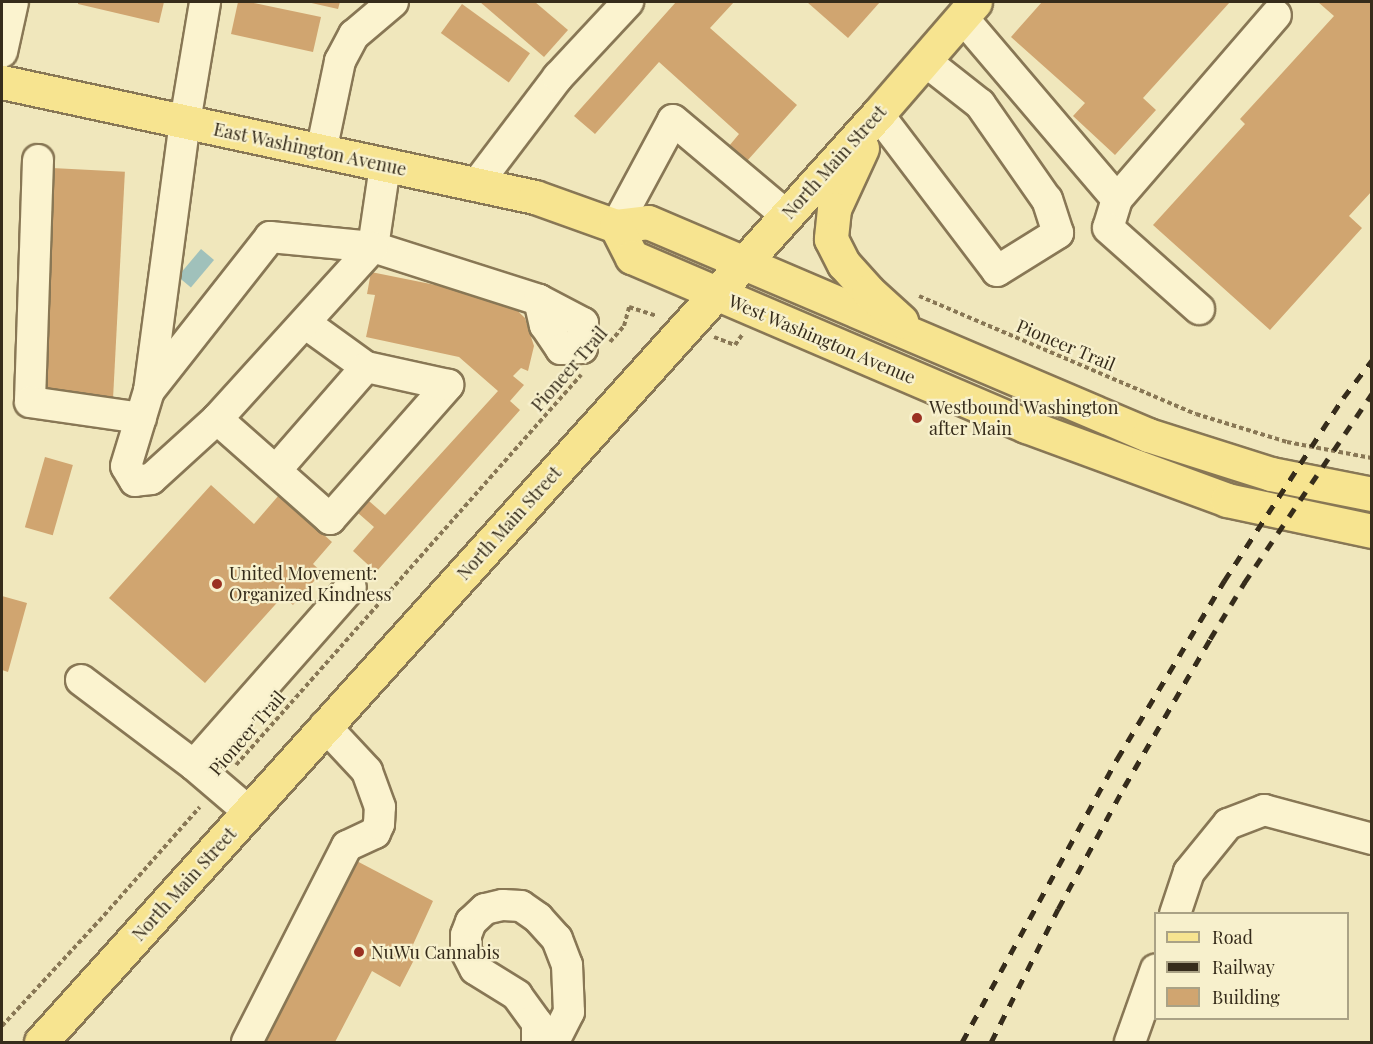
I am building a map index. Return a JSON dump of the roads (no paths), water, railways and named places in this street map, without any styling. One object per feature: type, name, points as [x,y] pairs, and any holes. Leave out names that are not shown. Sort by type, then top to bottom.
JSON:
[{"type":"main road","name":"North Main Street","points":[[41,1042],[878,114],[968,9]]},
{"type":"main road","name":"East Washington Avenue","points":[[2,82],[535,197],[616,226],[648,222],[744,262]]},
{"type":"main road","points":[[878,114],[841,189],[834,209],[831,239],[844,264],[868,291],[923,340]]},
{"type":"main road","points":[[616,226],[632,257],[716,293]]},
{"type":"main road","points":[[744,262],[1089,412],[1212,457],[1271,474],[1371,494]]},
{"type":"main road","name":"West Washington Avenue","points":[[716,293],[1026,426],[1177,483],[1227,500],[1371,531]]},
{"type":"street","points":[[2,52],[13,2]]},
{"type":"street","points":[[205,2],[185,122],[145,405],[126,466],[135,481],[151,479],[217,419],[373,247],[385,166]]},
{"type":"street","points":[[321,152],[340,61],[354,35],[393,2]]},
{"type":"street","points":[[476,185],[558,77],[628,2]]},
{"type":"street","points":[[968,9],[1117,199]]},
{"type":"street","points":[[1199,309],[1108,228],[1117,199],[1276,15]]},
{"type":"street","points":[[878,114],[996,271],[1058,233],[1047,200],[980,104],[924,60]]},
{"type":"street","points":[[616,226],[673,120],[786,215]]},
{"type":"street","points":[[38,160],[30,402],[145,405]]},
{"type":"street","points":[[145,405],[270,237],[373,247],[539,300]]},
{"type":"street","points":[[217,419],[330,519],[447,385],[366,367],[305,323]]},
{"type":"street","points":[[276,470],[366,367]]},
{"type":"street","points":[[194,765],[351,587]]},
{"type":"street","points":[[81,680],[194,765],[249,812]]},
{"type":"street","points":[[247,1042],[347,846],[375,833],[380,807],[367,771],[325,726]]},
{"type":"street","points":[[1176,912],[1189,872],[1228,824],[1264,810],[1371,839]]},
{"type":"street","points":[[537,1042],[537,1023],[517,994],[475,969],[466,951],[466,935],[471,922],[485,909],[503,905],[521,906],[538,918],[557,939],[567,965],[569,1012],[554,1042]]},
{"type":"street","points":[[1130,1042],[1154,972]]},
{"type":"water","points":[[201,249],[214,260],[191,288],[178,277]]},
{"type":"railway","points":[[962,1042],[1117,759],[1224,581],[1343,398],[1372,360]]},
{"type":"railway","points":[[991,1042],[1058,909],[1124,787],[1210,639],[1244,583],[1372,393]]},
{"type":"place","name":"Westbound Washington after Main","points":[[917,418]]},
{"type":"place","name":"United Movement: Organized Kindness","points":[[217,584]]},
{"type":"place","name":"NuWu Cannabis","points":[[359,952]]}]
